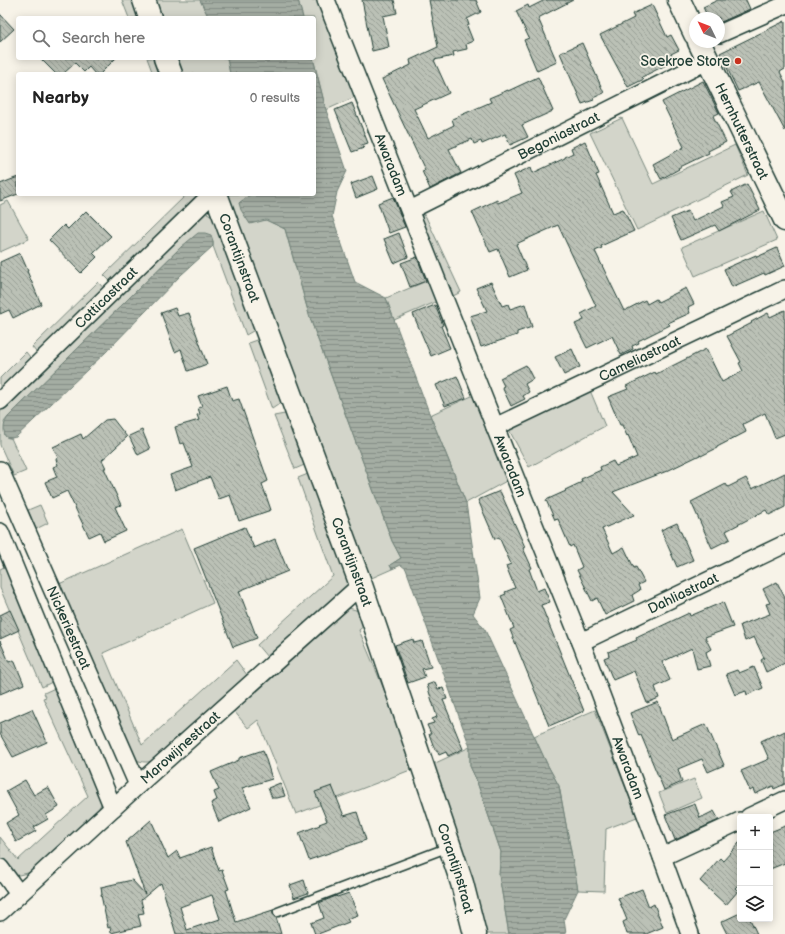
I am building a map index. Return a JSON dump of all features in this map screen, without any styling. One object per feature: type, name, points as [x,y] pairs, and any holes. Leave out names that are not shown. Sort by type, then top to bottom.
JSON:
[{"type":"street","points":[[144,0],[149,16]]},
{"type":"street","name":"Awaradam","points":[[326,0],[410,210],[494,427],[581,642],[690,934]]},
{"type":"street","name":"Hernhutterstraat","points":[[679,0],[689,20]]},
{"type":"street","points":[[725,31],[785,4]]},
{"type":"street","name":"Begoniastraat","points":[[410,210],[694,48]]},
{"type":"street","name":"Hernhutterstraat","points":[[703,48],[785,220]]},
{"type":"street","points":[[166,60],[170,72]]},
{"type":"street","name":"Cotticastraat","points":[[0,401],[210,196]]},
{"type":"street","name":"Corantijnstraat","points":[[217,196],[361,585],[462,883],[475,934]]},
{"type":"street","name":"Cameliastraat","points":[[494,427],[785,289]]},
{"type":"street","name":"Nickeriestraat","points":[[0,470],[138,785]]},
{"type":"street","name":"Nickeriestraat","points":[[0,532],[113,808]]},
{"type":"street","name":"Dahliastraat","points":[[581,642],[785,544]]},
{"type":"street","name":"Marowijnestraat","points":[[0,912],[138,785],[361,585]]},
{"type":"street","points":[[755,814],[785,800]]},
{"type":"street","points":[[662,857],[737,822]]},
{"type":"street","points":[[0,868],[20,894]]},
{"type":"lane","points":[[278,912],[450,847]]},
{"type":"shaded area","points":[[122,0],[138,0],[144,16],[128,16]]},
{"type":"shaded area","points":[[150,0],[200,0],[208,16],[156,16]]},
{"type":"shaded area","points":[[200,0],[298,0],[302,16],[208,16]]},
{"type":"shaded area","points":[[298,0],[322,0],[357,96],[326,110],[314,60],[316,60],[316,16],[302,16]]},
{"type":"shaded area","points":[[148,60],[161,60],[165,72],[152,72]]},
{"type":"shaded area","points":[[173,60],[227,60],[230,72],[177,72]]},
{"type":"shaded area","points":[[227,60],[314,60],[326,110],[347,171],[337,192],[332,216],[355,282],[386,298],[430,415],[466,503],[480,598],[473,614],[485,630],[547,764],[559,786],[578,890],[564,919],[566,934],[509,934],[499,875],[501,852],[476,779],[470,766],[470,747],[406,569],[401,565],[392,569],[390,565],[401,558],[392,541],[310,318],[285,229],[266,220],[250,224],[241,210],[239,203],[248,196],[316,196],[316,72],[230,72]]},
{"type":"shaded area","points":[[622,118],[653,184],[735,145],[748,175],[637,230],[590,133]]},
{"type":"shaded area","points":[[185,196],[200,196],[111,282],[104,275]]},
{"type":"shaded area","points":[[224,196],[248,196],[239,203],[266,220],[285,229],[310,318],[392,541],[401,558],[390,565],[392,569],[367,580]]},
{"type":"shaded area","points":[[8,201],[29,239],[0,252],[0,205]]},
{"type":"shaded area","points":[[764,211],[777,240],[695,276],[682,247]]},
{"type":"shaded area","points":[[205,212],[217,218],[258,328],[246,335],[213,246],[213,241],[181,247],[4,422],[7,437],[11,438],[26,471],[14,476],[0,445],[0,405]]},
{"type":"shaded area","points":[[425,215],[461,292],[451,297],[417,218]]},
{"type":"shaded area","points":[[198,233],[211,235],[213,246],[181,275],[106,352],[16,437],[6,437],[4,426],[8,417],[181,247]]},
{"type":"shaded area","points":[[429,280],[438,301],[394,320],[386,298]]},
{"type":"shaded area","points":[[98,282],[107,292],[40,357],[32,347]]},
{"type":"shaded area","points":[[262,338],[285,400],[272,409],[248,343]]},
{"type":"shaded area","points":[[26,352],[34,362],[0,396],[0,378]]},
{"type":"shaded area","points":[[589,388],[605,426],[529,467],[508,428]]},
{"type":"shaded area","points":[[474,395],[510,479],[466,503],[430,415]]},
{"type":"shaded area","points":[[290,413],[309,463],[295,469],[274,416]]},
{"type":"shaded area","points":[[313,472],[349,582],[345,589],[267,657],[257,645],[333,576],[298,478]]},
{"type":"shaded area","points":[[40,505],[48,523],[36,529],[28,510]]},
{"type":"shaded area","points":[[182,529],[213,603],[103,653],[142,745],[236,660],[247,675],[153,761],[143,762],[134,759],[59,584]]},
{"type":"shaded area","points":[[8,565],[56,680],[42,687],[0,588],[0,569]]},
{"type":"shaded area","points":[[349,608],[359,611],[365,625],[359,630],[388,699],[413,769],[296,814],[258,720],[248,728],[234,711],[344,609]]},
{"type":"shaded area","points":[[57,687],[102,802],[99,808],[34,870],[14,876],[0,860],[0,837],[18,860],[88,796],[43,698],[46,697],[44,693]]},
{"type":"shaded area","points":[[595,710],[637,817],[606,829],[604,891],[578,890],[559,786],[534,736]]},
{"type":"shaded area","points":[[470,747],[470,766],[476,779],[501,852],[499,875],[509,934],[481,934],[429,766]]},
{"type":"shaded area","points":[[694,779],[702,798],[667,813],[659,793]]},
{"type":"building","points":[[362,0],[394,0],[397,13],[383,16],[389,47],[372,51]]},
{"type":"building","points":[[429,0],[476,0],[481,12],[467,19],[469,25],[467,26],[473,41],[466,44],[467,49],[453,52],[454,56],[434,60],[449,93],[414,109],[428,138],[454,125],[452,119],[491,102],[489,98],[538,77],[553,111],[522,125],[528,137],[510,145],[505,134],[482,144],[481,141],[474,144],[472,139],[449,149],[461,173],[430,189],[422,171],[425,170],[382,79],[411,65],[410,60],[438,47]]},
{"type":"building","points":[[545,0],[573,0],[538,18],[557,62],[537,71],[524,40],[529,38],[516,11],[528,5],[529,8]]},
{"type":"building","points":[[718,0],[746,0],[750,9],[725,20],[725,12],[705,12],[703,7]]},
{"type":"building","points":[[652,5],[667,37],[671,35],[679,50],[671,54],[673,59],[667,61],[668,64],[642,77],[644,79],[628,87],[600,35],[634,18],[632,14]]},
{"type":"building","points":[[0,14],[14,29],[0,42]]},
{"type":"building","points":[[785,21],[785,69],[780,72],[785,82],[785,131],[759,82],[738,91],[720,53]]},
{"type":"building","points":[[582,43],[604,93],[593,98],[594,100],[582,104],[560,53]]},
{"type":"building","points":[[42,60],[114,60],[102,72],[93,72],[89,67],[84,72],[75,63],[65,72],[54,72]]},
{"type":"building","points":[[703,81],[719,113],[713,116],[726,142],[661,179],[653,164],[684,147],[662,102]]},
{"type":"building","points":[[352,103],[368,143],[362,145],[364,148],[352,152],[335,110]]},
{"type":"building","points":[[585,141],[599,174],[596,175],[613,213],[623,209],[634,231],[601,246],[602,248],[595,251],[624,311],[645,300],[647,304],[656,299],[658,302],[686,288],[694,304],[688,307],[690,313],[668,323],[670,325],[638,341],[639,343],[632,346],[633,349],[621,355],[612,336],[587,348],[575,324],[584,320],[581,314],[596,306],[558,225],[516,244],[527,270],[510,277],[498,249],[490,252],[472,212],[497,200],[498,203],[522,193],[514,175],[531,167],[533,173],[565,158],[573,153],[571,148]]},
{"type":"building","points":[[373,176],[378,189],[356,198],[351,184]]},
{"type":"building","points":[[16,178],[16,195],[0,201],[0,184]]},
{"type":"building","points":[[747,184],[760,210],[719,231],[715,225],[681,240],[671,218],[688,211],[693,221],[724,206],[722,202],[734,197],[731,192]]},
{"type":"building","points":[[393,197],[405,227],[389,233],[378,203]]},
{"type":"building","points":[[86,211],[111,236],[93,253],[97,257],[81,273],[49,240],[64,225],[68,229]]},
{"type":"building","points":[[399,233],[408,257],[394,263],[384,239]]},
{"type":"building","points":[[777,248],[785,266],[765,275],[764,273],[732,287],[724,269],[756,255],[757,257]]},
{"type":"building","points":[[20,253],[41,304],[13,318],[9,310],[0,314],[0,262]]},
{"type":"building","points":[[417,257],[426,281],[410,287],[401,263]]},
{"type":"building","points":[[491,282],[502,306],[508,304],[510,309],[525,304],[532,327],[517,332],[517,335],[481,347],[470,316],[487,311],[476,288]]},
{"type":"building","points":[[435,305],[443,325],[441,326],[450,348],[431,356],[413,314]]},
{"type":"building","points":[[175,308],[178,316],[189,313],[207,364],[188,371],[181,349],[175,352],[161,313]]},
{"type":"building","points":[[785,310],[785,434],[775,438],[765,413],[743,424],[746,432],[717,448],[667,471],[613,492],[634,515],[602,529],[613,553],[624,547],[634,568],[636,567],[644,582],[638,585],[640,590],[632,595],[634,601],[605,615],[597,598],[592,601],[577,570],[582,567],[573,545],[570,547],[558,519],[555,520],[546,500],[582,482],[581,479],[601,470],[600,467],[613,461],[616,466],[637,457],[628,435],[627,436],[622,425],[620,425],[608,397],[628,389],[626,386],[655,372],[656,374],[706,349],[722,382],[743,371],[739,363],[741,362],[727,336],[768,313],[770,317]]},
{"type":"building","points":[[572,349],[580,367],[564,375],[555,357]]},
{"type":"building","points":[[526,365],[533,379],[525,384],[529,392],[523,396],[525,399],[511,406],[502,387],[504,386],[500,378]]},
{"type":"building","points":[[457,376],[466,398],[445,406],[436,385]]},
{"type":"building","points":[[227,386],[232,401],[239,399],[268,481],[262,484],[271,510],[239,521],[230,495],[219,499],[210,477],[175,490],[170,475],[193,467],[184,443],[180,444],[175,427],[199,420],[197,415],[200,414],[198,408],[202,406],[198,396]]},
{"type":"building","points":[[113,419],[127,437],[102,460],[106,468],[104,468],[121,505],[115,507],[126,531],[104,541],[100,532],[89,537],[67,491],[52,498],[45,482],[57,477],[53,467],[58,465],[56,459],[58,458],[53,447],[81,434],[83,439],[105,420]]},
{"type":"building","points":[[142,430],[150,449],[138,455],[129,436]]},
{"type":"building","points":[[785,473],[785,507],[769,515],[766,510],[726,531],[730,539],[712,548],[691,502],[726,484],[728,487],[746,478],[752,489]]},
{"type":"building","points":[[500,491],[525,547],[523,548],[532,568],[529,569],[537,591],[544,588],[550,602],[541,605],[584,711],[549,726],[510,630],[514,628],[501,596],[506,594],[505,592],[515,588],[506,566],[511,564],[499,537],[495,539],[478,500]]},
{"type":"building","points":[[677,523],[693,560],[677,567],[661,530]]},
{"type":"building","points":[[245,527],[254,548],[275,539],[288,571],[239,591],[257,638],[233,647],[194,548]]},
{"type":"building","points":[[777,582],[785,598],[785,663],[766,672],[761,660],[764,658],[754,637],[745,641],[740,625],[770,614],[766,604],[770,603],[763,589]]},
{"type":"building","points":[[723,602],[733,627],[705,637],[711,649],[706,652],[710,666],[697,669],[692,648],[662,662],[670,680],[655,687],[659,698],[647,703],[634,671],[613,680],[604,658],[609,656],[608,652],[637,640],[636,638],[689,613],[690,616]]},
{"type":"building","points":[[10,610],[19,630],[0,639],[0,615]]},
{"type":"building","points":[[413,639],[414,643],[422,641],[431,667],[422,669],[425,677],[408,683],[395,645]]},
{"type":"building","points":[[0,641],[9,662],[14,660],[24,684],[0,694]]},
{"type":"building","points":[[754,667],[763,688],[747,695],[746,691],[735,695],[726,674],[737,670],[739,673]]},
{"type":"building","points":[[435,682],[438,689],[443,688],[447,699],[443,700],[463,749],[448,756],[446,752],[439,755],[437,750],[435,750],[427,725],[434,723],[432,719],[437,717],[427,685]]},
{"type":"building","points":[[658,702],[672,739],[706,724],[724,765],[708,772],[702,759],[678,769],[682,782],[664,790],[630,713]]},
{"type":"building","points":[[32,709],[47,742],[13,757],[0,734],[0,723]]},
{"type":"building","points":[[785,731],[785,784],[774,789],[773,786],[755,794],[753,789],[750,791],[741,771],[769,759],[761,741]]},
{"type":"building","points":[[263,750],[272,779],[242,788],[251,807],[219,822],[211,803],[217,800],[214,792],[219,790],[211,772],[239,760],[239,758]]},
{"type":"building","points":[[25,780],[34,795],[48,787],[59,807],[46,815],[48,819],[34,827],[36,831],[16,842],[6,823],[19,815],[6,791]]},
{"type":"building","points":[[280,783],[285,796],[272,798],[268,788]]},
{"type":"building","points":[[332,786],[344,816],[357,812],[366,840],[309,860],[299,833],[327,821],[315,792]]},
{"type":"building","points":[[695,804],[700,818],[714,811],[719,820],[675,840],[665,815]]},
{"type":"building","points":[[151,820],[168,858],[177,851],[180,858],[211,847],[219,871],[222,870],[229,889],[226,890],[236,922],[273,910],[273,914],[276,917],[281,934],[176,934],[161,883],[141,900],[144,913],[138,914],[141,926],[111,933],[110,927],[108,928],[101,895],[101,887],[132,880],[145,894],[126,842]],"holes":[[[212,895],[220,919],[187,930],[180,907]]]},
{"type":"building","points":[[785,826],[785,863],[773,868],[773,850],[773,831]]},
{"type":"building","points":[[737,845],[737,886],[735,888],[737,892],[726,905],[700,881],[720,858],[723,861]]},
{"type":"building","points":[[304,880],[308,893],[294,898],[290,885]]},
{"type":"building","points":[[642,889],[649,907],[654,904],[663,927],[646,934],[627,934],[623,922],[627,920],[618,898]]},
{"type":"building","points":[[349,893],[358,915],[347,919],[349,922],[315,934],[311,923],[324,918],[319,903],[336,896]]},
{"type":"building","points":[[737,914],[737,922],[751,922],[757,934],[727,934],[721,922]]},
{"type":"place","name":"Soekroe Store","points":[[738,61]]}]
